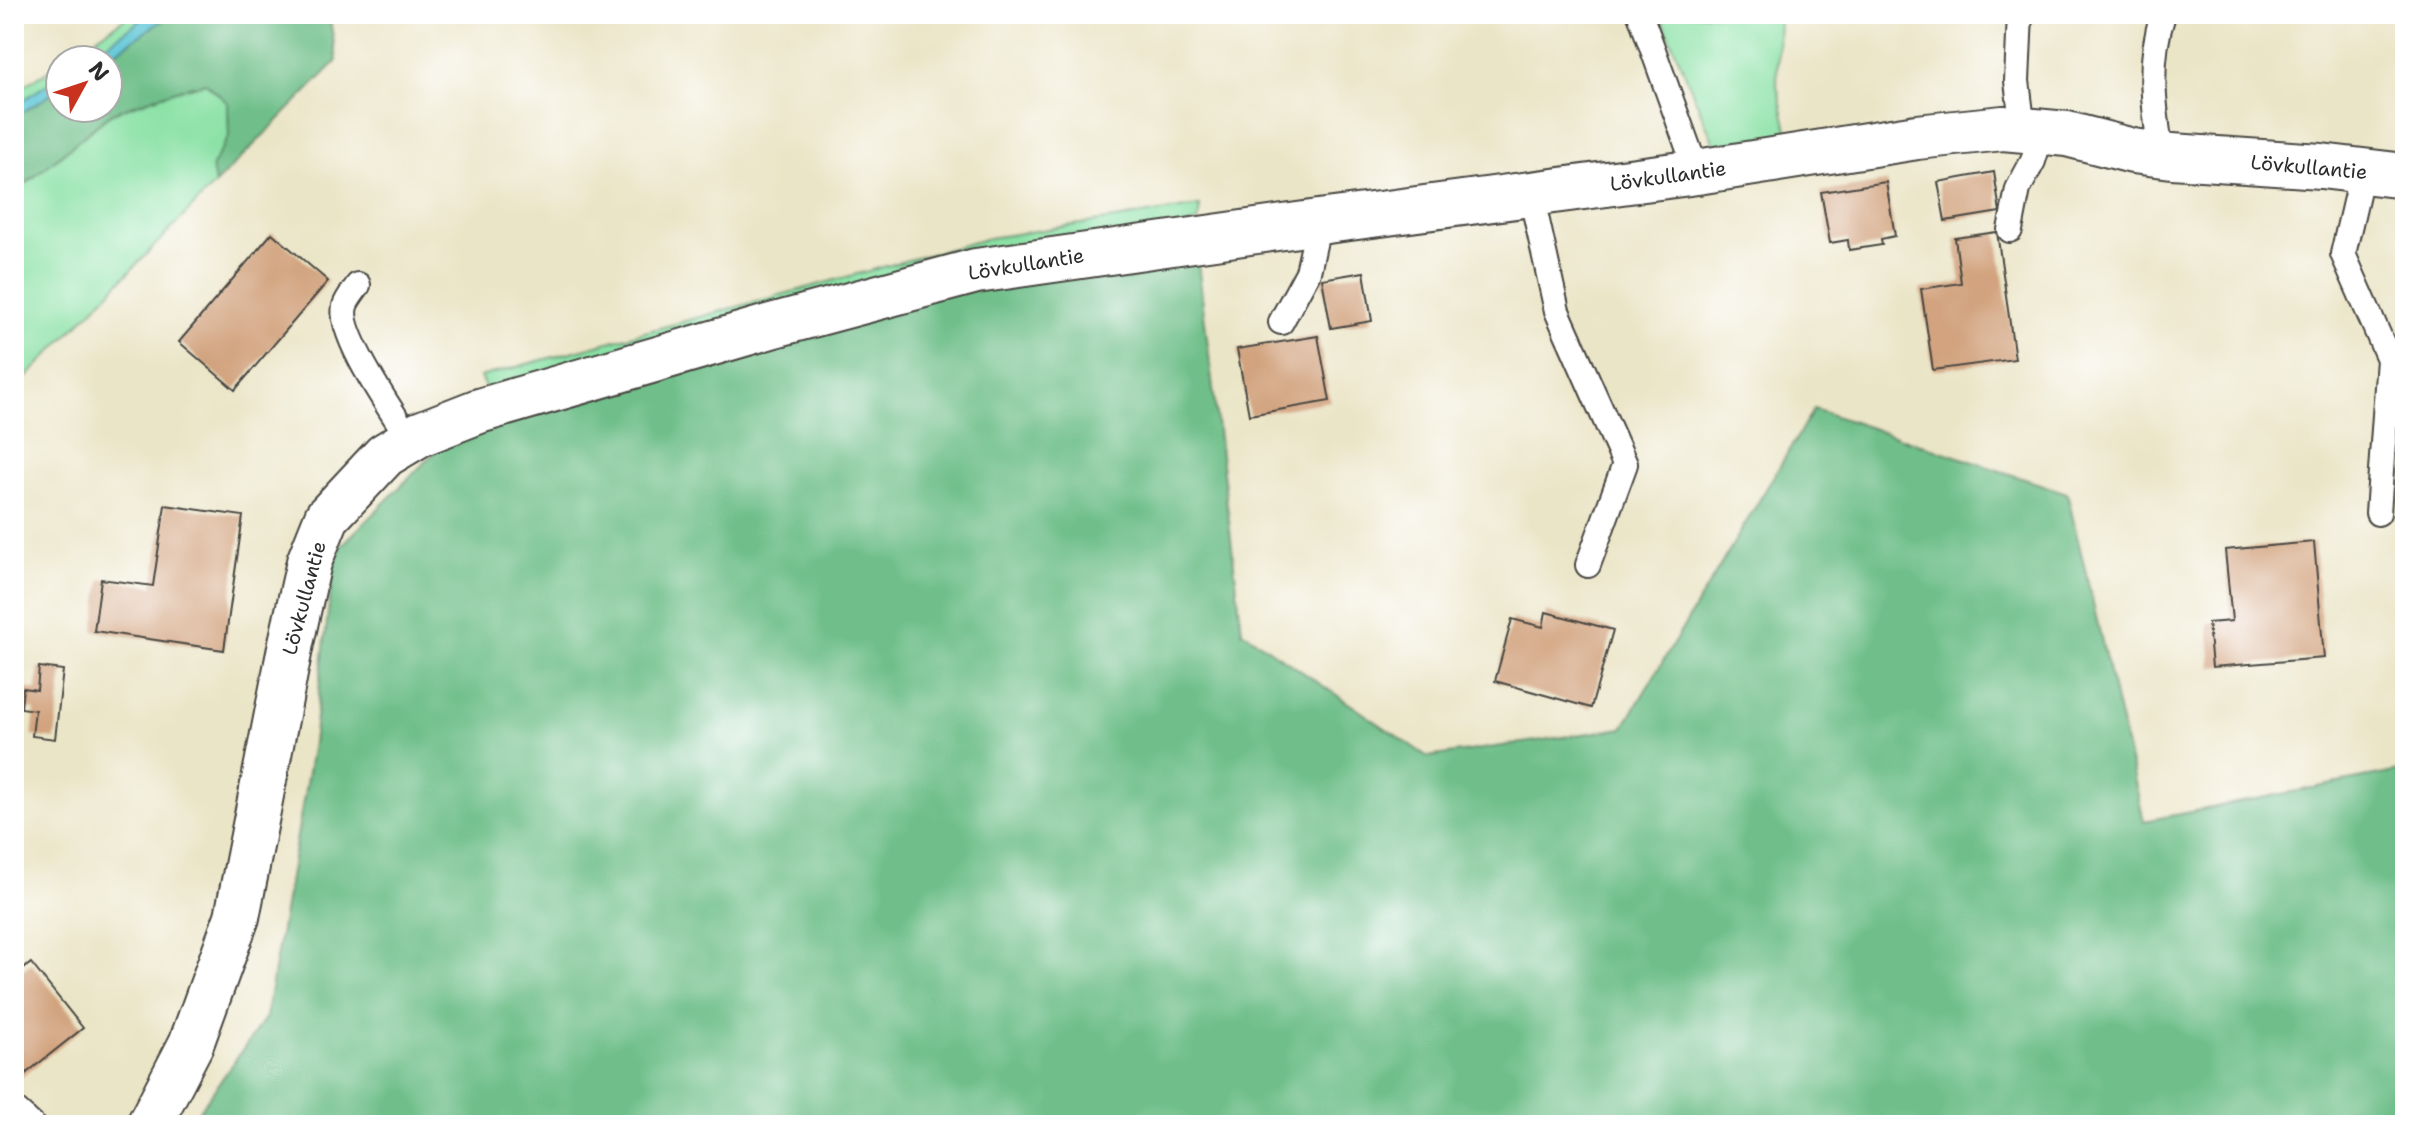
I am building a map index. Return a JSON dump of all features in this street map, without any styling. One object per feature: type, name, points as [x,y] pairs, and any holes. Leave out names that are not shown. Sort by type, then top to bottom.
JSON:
[{"type":"street","name":"Lövkullantie","points":[[149,1125],[191,1044],[237,917],[309,562],[327,517],[385,455],[410,440],[479,411],[771,326],[976,271],[1697,172],[1917,137],[2003,128],[2033,130],[2067,134],[2161,155],[2405,176]]},
{"type":"lane","points":[[1640,14],[1697,172]]},
{"type":"lane","points":[[2010,230],[2018,189],[2033,161],[2033,130],[2017,81],[2020,14]]},
{"type":"lane","points":[[2161,155],[2151,81],[2163,14]]},
{"type":"lane","points":[[2362,172],[2343,254],[2389,359],[2378,513]]},
{"type":"lane","points":[[1531,194],[1557,311],[1625,464],[1588,565]]},
{"type":"lane","points":[[1281,322],[1308,272],[1319,222]]},
{"type":"lane","points":[[358,285],[345,307],[346,326],[360,359],[410,440]]},
{"type":"lane","points":[[15,1110],[32,1125]]},
{"type":"green space","points":[[131,14],[150,14],[107,44],[87,44]]},
{"type":"green space","points":[[172,14],[329,14],[337,61],[215,184],[212,166],[229,136],[228,103],[206,83],[124,109],[124,46]]},
{"type":"green space","points":[[1660,14],[1779,14],[1777,86],[1788,134],[1715,146]]},
{"type":"green space","points":[[44,73],[44,86],[14,106],[14,92]]},
{"type":"green space","points":[[206,83],[228,103],[229,136],[212,166],[215,184],[14,390],[14,190],[99,124],[124,124],[124,109]]},
{"type":"green space","points":[[44,99],[44,124],[99,124],[14,190],[14,117]]},
{"type":"green space","points":[[1200,206],[1198,222],[489,396],[480,377],[989,238]]},
{"type":"green space","points":[[1196,246],[1242,631],[1428,757],[1623,728],[1814,409],[2067,493],[2144,821],[2405,770],[2405,1125],[189,1125],[266,1017],[313,743],[335,552],[445,442],[970,283]]},
{"type":"water","points":[[150,14],[172,14],[124,46],[107,44]]},
{"type":"water","points":[[44,86],[44,99],[14,117],[14,106]]},
{"type":"building","points":[[1994,172],[2000,212],[1945,221],[1938,182]]},
{"type":"building","points":[[1886,182],[1895,236],[1881,239],[1882,245],[1849,250],[1848,240],[1830,243],[1821,192]]},
{"type":"building","points":[[1997,232],[2015,359],[1933,370],[1921,289],[1961,283],[1955,238]]},
{"type":"building","points":[[272,233],[328,281],[235,390],[179,342]]},
{"type":"building","points":[[1364,272],[1372,321],[1331,328],[1322,279]]},
{"type":"building","points":[[1318,336],[1330,401],[1249,415],[1237,349]]},
{"type":"building","points":[[165,505],[243,516],[224,650],[94,631],[101,579],[153,586]]},
{"type":"building","points":[[2314,542],[2324,658],[2212,667],[2208,623],[2232,621],[2225,550]]},
{"type":"building","points":[[1546,612],[1613,630],[1591,708],[1495,681],[1512,619],[1543,627]]},
{"type":"building","points":[[39,667],[63,670],[55,739],[32,736],[35,710],[21,708],[23,688],[37,690]]},
{"type":"building","points":[[31,963],[83,1028],[14,1083],[14,977]]}]
